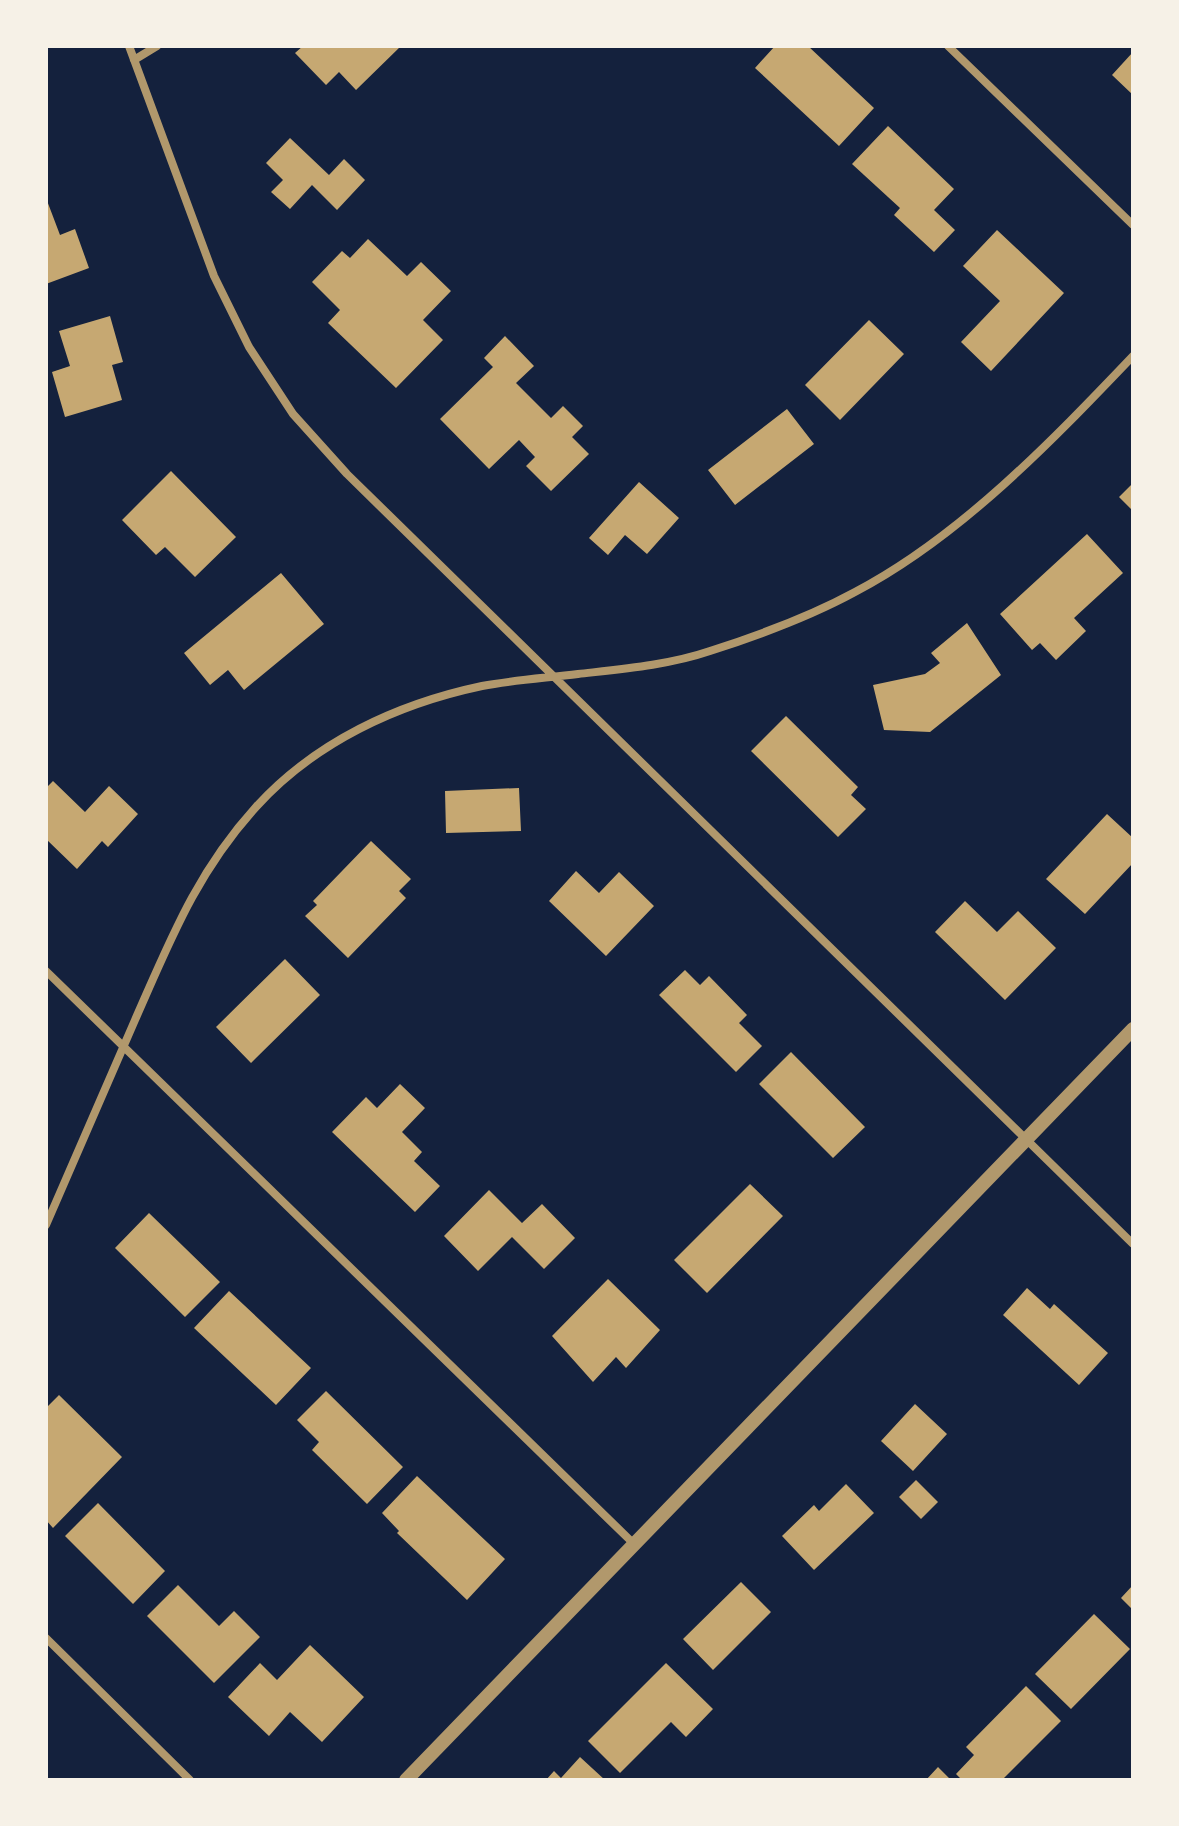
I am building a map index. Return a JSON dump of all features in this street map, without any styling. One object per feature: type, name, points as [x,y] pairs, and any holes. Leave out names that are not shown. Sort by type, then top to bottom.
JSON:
[{"type":"street","points":[[129,46],[214,276],[249,347],[293,414],[347,474],[1133,1244]]},
{"type":"street","points":[[134,60],[157,46]]},
{"type":"street","points":[[948,46],[1133,225]]},
{"type":"street","points":[[46,1225],[183,912],[216,854],[258,804],[306,761],[362,726],[421,701],[485,685],[628,668],[706,653],[783,626],[857,591],[925,547],[1038,455],[1133,356]]},
{"type":"street","points":[[46,971],[633,1543]]},
{"type":"street","points":[[406,1780],[1133,1029]]},
{"type":"street","points":[[46,1638],[190,1780]]},
{"type":"building","points":[[303,46],[401,46],[356,90],[339,72],[326,85],[295,53]]},
{"type":"building","points":[[775,46],[808,46],[874,108],[839,146],[755,68]]},
{"type":"building","points":[[1133,52],[1133,95],[1112,75]]},
{"type":"building","points":[[888,126],[954,189],[934,210],[955,230],[934,252],[894,215],[900,208],[852,164]]},
{"type":"building","points":[[290,138],[329,175],[344,159],[365,180],[337,210],[312,185],[290,209],[271,192],[283,180],[266,163]]},
{"type":"building","points":[[46,198],[60,235],[75,229],[89,268],[46,284]]},
{"type":"building","points":[[997,230],[1064,293],[991,371],[961,342],[1000,301],[963,266]]},
{"type":"building","points":[[368,239],[407,276],[421,262],[451,291],[423,320],[443,340],[396,388],[328,323],[340,310],[312,282],[342,251],[350,258]]},
{"type":"building","points":[[110,316],[123,362],[112,365],[122,400],[65,417],[52,372],[70,366],[59,331]]},
{"type":"building","points":[[869,320],[904,354],[840,420],[805,385]]},
{"type":"building","points":[[505,336],[534,366],[516,383],[551,418],[563,406],[583,426],[572,437],[589,454],[551,491],[526,466],[535,457],[519,440],[489,469],[440,419],[493,367],[484,358]]},
{"type":"building","points":[[787,409],[814,444],[735,505],[708,470]]},
{"type":"building","points":[[171,471],[236,537],[195,577],[165,547],[156,555],[122,520]]},
{"type":"building","points":[[639,482],[679,518],[647,554],[625,535],[608,555],[589,538]]},
{"type":"building","points":[[1133,483],[1133,511],[1119,497]]},
{"type":"building","points":[[1087,534],[1123,573],[1074,618],[1086,631],[1056,660],[1040,643],[1032,650],[1000,614]]},
{"type":"building","points":[[281,573],[324,624],[244,690],[228,670],[210,685],[184,653]]},
{"type":"building","points":[[967,623],[1001,675],[930,732],[884,730],[873,685],[925,674],[940,663],[931,653]]},
{"type":"building","points":[[786,716],[858,787],[851,795],[866,809],[838,837],[751,751]]},
{"type":"building","points":[[53,781],[85,812],[109,786],[138,814],[108,847],[102,841],[77,869],[46,839],[46,788]]},
{"type":"building","points":[[519,788],[521,831],[446,833],[445,791]]},
{"type":"building","points":[[1107,814],[1133,838],[1133,863],[1085,914],[1046,879]]},
{"type":"building","points":[[371,841],[411,879],[399,891],[406,898],[348,958],[305,916],[317,905],[313,901]]},
{"type":"building","points":[[576,871],[599,893],[619,872],[654,906],[606,956],[549,901]]},
{"type":"building","points":[[965,901],[997,932],[1018,911],[1056,948],[1005,1000],[935,932]]},
{"type":"building","points":[[285,959],[320,995],[251,1063],[216,1027]]},
{"type":"building","points":[[685,970],[700,985],[709,976],[747,1015],[739,1023],[762,1046],[736,1072],[659,995]]},
{"type":"building","points":[[791,1052],[865,1127],[833,1158],[759,1084]]},
{"type":"building","points":[[400,1084],[425,1108],[402,1132],[422,1152],[414,1161],[440,1186],[415,1212],[332,1132],[366,1097],[377,1108]]},
{"type":"building","points":[[750,1184],[783,1216],[707,1293],[674,1260]]},
{"type":"building","points":[[489,1190],[522,1223],[542,1204],[575,1238],[544,1269],[512,1237],[478,1271],[444,1236]]},
{"type":"building","points":[[149,1213],[220,1282],[185,1317],[115,1248]]},
{"type":"building","points":[[608,1279],[660,1330],[626,1368],[616,1357],[593,1382],[552,1336]]},
{"type":"building","points":[[1027,1288],[1050,1309],[1054,1304],[1108,1353],[1079,1385],[1003,1315]]},
{"type":"building","points":[[229,1291],[311,1368],[276,1405],[194,1328]]},
{"type":"building","points":[[326,1391],[403,1467],[367,1504],[312,1450],[319,1442],[297,1420]]},
{"type":"building","points":[[59,1395],[122,1457],[53,1528],[46,1520],[46,1408]]},
{"type":"building","points":[[915,1404],[947,1434],[913,1471],[881,1441]]},
{"type":"building","points":[[417,1476],[505,1559],[467,1600],[397,1533],[399,1531],[382,1513]]},
{"type":"building","points":[[916,1480],[938,1502],[921,1519],[899,1497]]},
{"type":"building","points":[[846,1484],[874,1513],[814,1570],[782,1536],[814,1505],[819,1511]]},
{"type":"building","points":[[98,1503],[165,1571],[133,1604],[65,1536]]},
{"type":"building","points":[[741,1582],[771,1612],[713,1670],[683,1639]]},
{"type":"building","points":[[178,1585],[219,1626],[234,1611],[260,1637],[214,1683],[147,1616]]},
{"type":"building","points":[[1133,1585],[1133,1610],[1121,1598]]},
{"type":"building","points":[[1094,1614],[1130,1649],[1071,1709],[1035,1674]]},
{"type":"building","points":[[310,1645],[364,1697],[322,1742],[290,1712],[269,1736],[228,1697],[260,1663],[277,1680]]},
{"type":"building","points":[[666,1663],[713,1709],[686,1737],[671,1722],[620,1773],[588,1741]]},
{"type":"building","points":[[1026,1686],[1061,1721],[1002,1780],[962,1780],[956,1774],[974,1755],[966,1747]]},
{"type":"building","points":[[580,1757],[605,1780],[546,1780],[554,1771],[561,1778]]},
{"type":"building","points":[[938,1767],[951,1780],[926,1780]]}]
